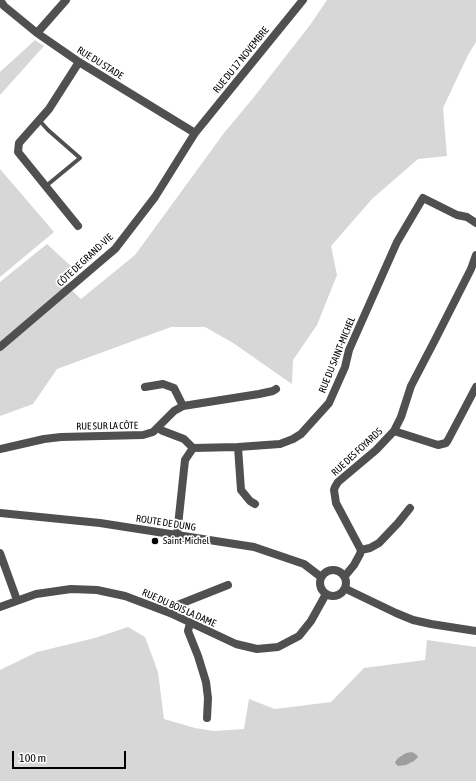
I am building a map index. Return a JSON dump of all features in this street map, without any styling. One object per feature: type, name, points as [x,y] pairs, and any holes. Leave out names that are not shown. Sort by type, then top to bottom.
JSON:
[{"type":"street","name":"RUE DU STADE","points":[[0,0],[4,6],[37,33],[79,62],[195,133]]},
{"type":"street","points":[[37,33],[66,0]]},
{"type":"street","name":"RUE DU 17 NOVEMBRE","points":[[195,133],[303,0]]},
{"type":"street","points":[[78,226],[18,152],[18,143],[49,109],[79,62]]},
{"type":"street","name":"CÔTE DE GRAND-VIE","points":[[0,347],[115,249],[155,197],[195,133]]},
{"type":"street","name":"RUE DU SAINT-MICHEL","points":[[192,448],[280,444],[301,434],[329,403],[345,367],[349,350],[397,242],[424,198],[457,215],[467,217],[476,223]]},
{"type":"street","name":"RUE DES FOYARDS","points":[[361,550],[336,502],[334,490],[338,482],[376,450],[394,431],[401,417],[411,386],[471,269],[476,255]]},
{"type":"street","points":[[145,387],[163,384],[174,388],[183,406]]},
{"type":"street","name":"RUE SUR LA CÔTE","points":[[0,449],[44,439],[61,437],[143,435],[153,432],[174,411],[183,406],[259,394],[273,391],[276,388]]},
{"type":"street","points":[[394,431],[438,445],[446,443],[476,388]]},
{"type":"street","points":[[158,428],[184,439],[192,448],[185,460],[177,535]]},
{"type":"street","points":[[238,447],[241,490],[250,501],[255,504]]},
{"type":"street","points":[[345,576],[354,565],[361,550],[370,548],[379,543],[410,508]]},
{"type":"street","name":"ROUTE DE DUNG","points":[[0,513],[100,523],[254,547],[304,564],[321,577]]},
{"type":"street","points":[[0,553],[17,600]]},
{"type":"street","points":[[336,570],[345,576],[347,582],[346,589],[342,593],[337,596],[326,594],[321,586],[321,577],[325,572],[336,570]]},
{"type":"street","points":[[170,613],[175,606],[228,586]]},
{"type":"street","name":"RUE DU BOIS LA DAME","points":[[0,607],[36,594],[71,589],[97,590],[125,596],[170,613],[236,644],[257,649],[278,647],[299,636],[311,621],[326,594]]},
{"type":"street","points":[[346,589],[413,620],[476,631]]},
{"type":"street","points":[[190,623],[188,631],[206,682],[208,698],[207,718]]},
{"type":"lane","points":[[39,120],[48,130],[80,158],[46,186]]},
{"type":"shaded area","points":[[327,0],[476,0],[476,42],[468,55],[443,108],[447,156],[418,159],[372,199],[331,246],[337,275],[317,325],[293,360],[292,384],[233,343],[205,327],[171,327],[57,369],[33,404],[0,416],[0,282],[47,244],[73,268],[64,283],[81,299],[135,255],[224,133],[310,25]]},
{"type":"shaded area","points":[[35,40],[44,46],[0,95],[0,72]]},
{"type":"shaded area","points":[[0,169],[54,232],[0,277]]},
{"type":"shaded area","points":[[128,627],[145,637],[158,672],[164,719],[195,728],[214,731],[244,729],[249,699],[275,709],[331,702],[364,668],[425,660],[427,640],[476,647],[476,781],[0,781],[0,670],[37,652],[95,638]]},
{"type":"shaded area","points":[[412,752],[418,757],[414,761],[406,765],[398,766],[396,764],[395,762],[398,758],[406,753]]},
{"type":"place","name":"Saint-Michel","points":[[155,541]]}]
